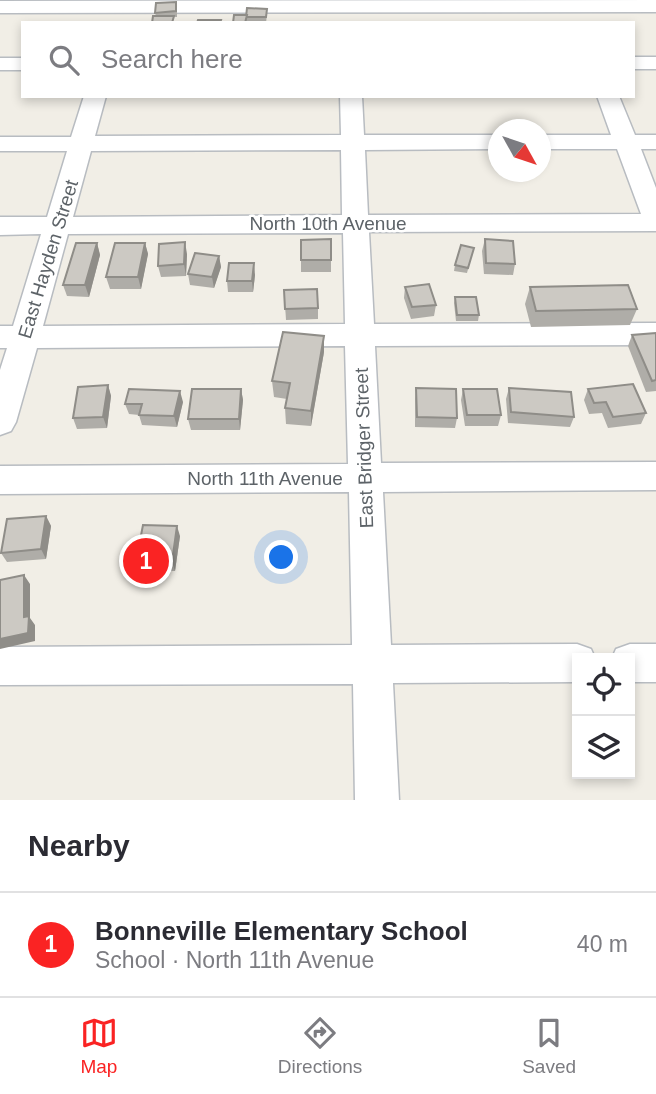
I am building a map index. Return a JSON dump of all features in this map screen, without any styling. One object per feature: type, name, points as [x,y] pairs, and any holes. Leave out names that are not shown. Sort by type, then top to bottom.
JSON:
[{"type":"street","points":[[0,7],[122,10],[574,10],[656,6]]},
{"type":"street","points":[[635,63],[656,63]]},
{"type":"street","points":[[0,64],[21,64]]},
{"type":"street","name":"East Hayden Street","points":[[0,422],[13,337],[58,225],[94,98]]},
{"type":"street","name":"East Bridger Street","points":[[351,98],[377,800]]},
{"type":"street","points":[[609,98],[656,221]]},
{"type":"street","points":[[0,144],[488,142]]},
{"type":"street","points":[[551,142],[656,142]]},
{"type":"street","name":"North 10th Avenue","points":[[0,226],[656,221]]},
{"type":"street","points":[[13,337],[656,334]]},
{"type":"street","name":"North 11th Avenue","points":[[0,480],[656,476]]},
{"type":"street","points":[[0,666],[572,663]]},
{"type":"street","points":[[635,663],[656,663]]},
{"type":"building","points":[[176,2],[176,11],[155,13],[156,3]]},
{"type":"building","points":[[247,8],[267,9],[266,17],[246,17]]},
{"type":"building","points":[[234,15],[247,15],[246,21],[233,21]]},
{"type":"building","points":[[153,16],[174,16],[173,21],[152,21]]},
{"type":"building","points":[[331,239],[331,260],[301,260],[301,240]]},
{"type":"building","points":[[485,239],[513,241],[515,264],[486,263]]},
{"type":"building","points":[[185,242],[184,264],[158,266],[159,244]]},
{"type":"building","points":[[76,243],[97,243],[85,285],[63,285]]},
{"type":"building","points":[[115,243],[145,243],[138,277],[106,277]]},
{"type":"building","points":[[461,245],[474,248],[468,268],[455,265]]},
{"type":"building","points":[[195,253],[219,256],[212,277],[188,274]]},
{"type":"building","points":[[229,263],[254,263],[252,281],[227,281]]},
{"type":"building","points":[[429,284],[436,305],[412,307],[405,287]]},
{"type":"building","points":[[628,285],[637,309],[536,311],[530,287]]},
{"type":"building","points":[[317,289],[318,308],[285,309],[284,290]]},
{"type":"building","points":[[455,297],[476,297],[479,315],[457,315]]},
{"type":"building","points":[[283,332],[324,336],[311,411],[285,408],[290,383],[272,381]]},
{"type":"building","points":[[656,333],[656,380],[652,381],[632,335]]},
{"type":"building","points":[[633,384],[646,413],[613,417],[606,402],[594,403],[588,389]]},
{"type":"building","points":[[108,385],[103,417],[73,418],[78,387]]},
{"type":"building","points":[[416,388],[456,389],[457,418],[417,417]]},
{"type":"building","points":[[509,388],[571,392],[574,417],[511,412]]},
{"type":"building","points":[[129,389],[180,391],[174,416],[139,415],[142,404],[125,404]]},
{"type":"building","points":[[192,389],[241,389],[239,419],[188,419]]},
{"type":"building","points":[[463,389],[497,389],[501,415],[467,415]]},
{"type":"building","points":[[46,516],[41,549],[1,553],[7,519]]},
{"type":"building","points":[[143,525],[177,526],[172,562],[136,561]]},
{"type":"building","points":[[24,575],[24,617],[29,616],[28,633],[0,639],[0,580]]},
{"type":"place","name":"Bonneville Elementary School","points":[[146,561]]}]
